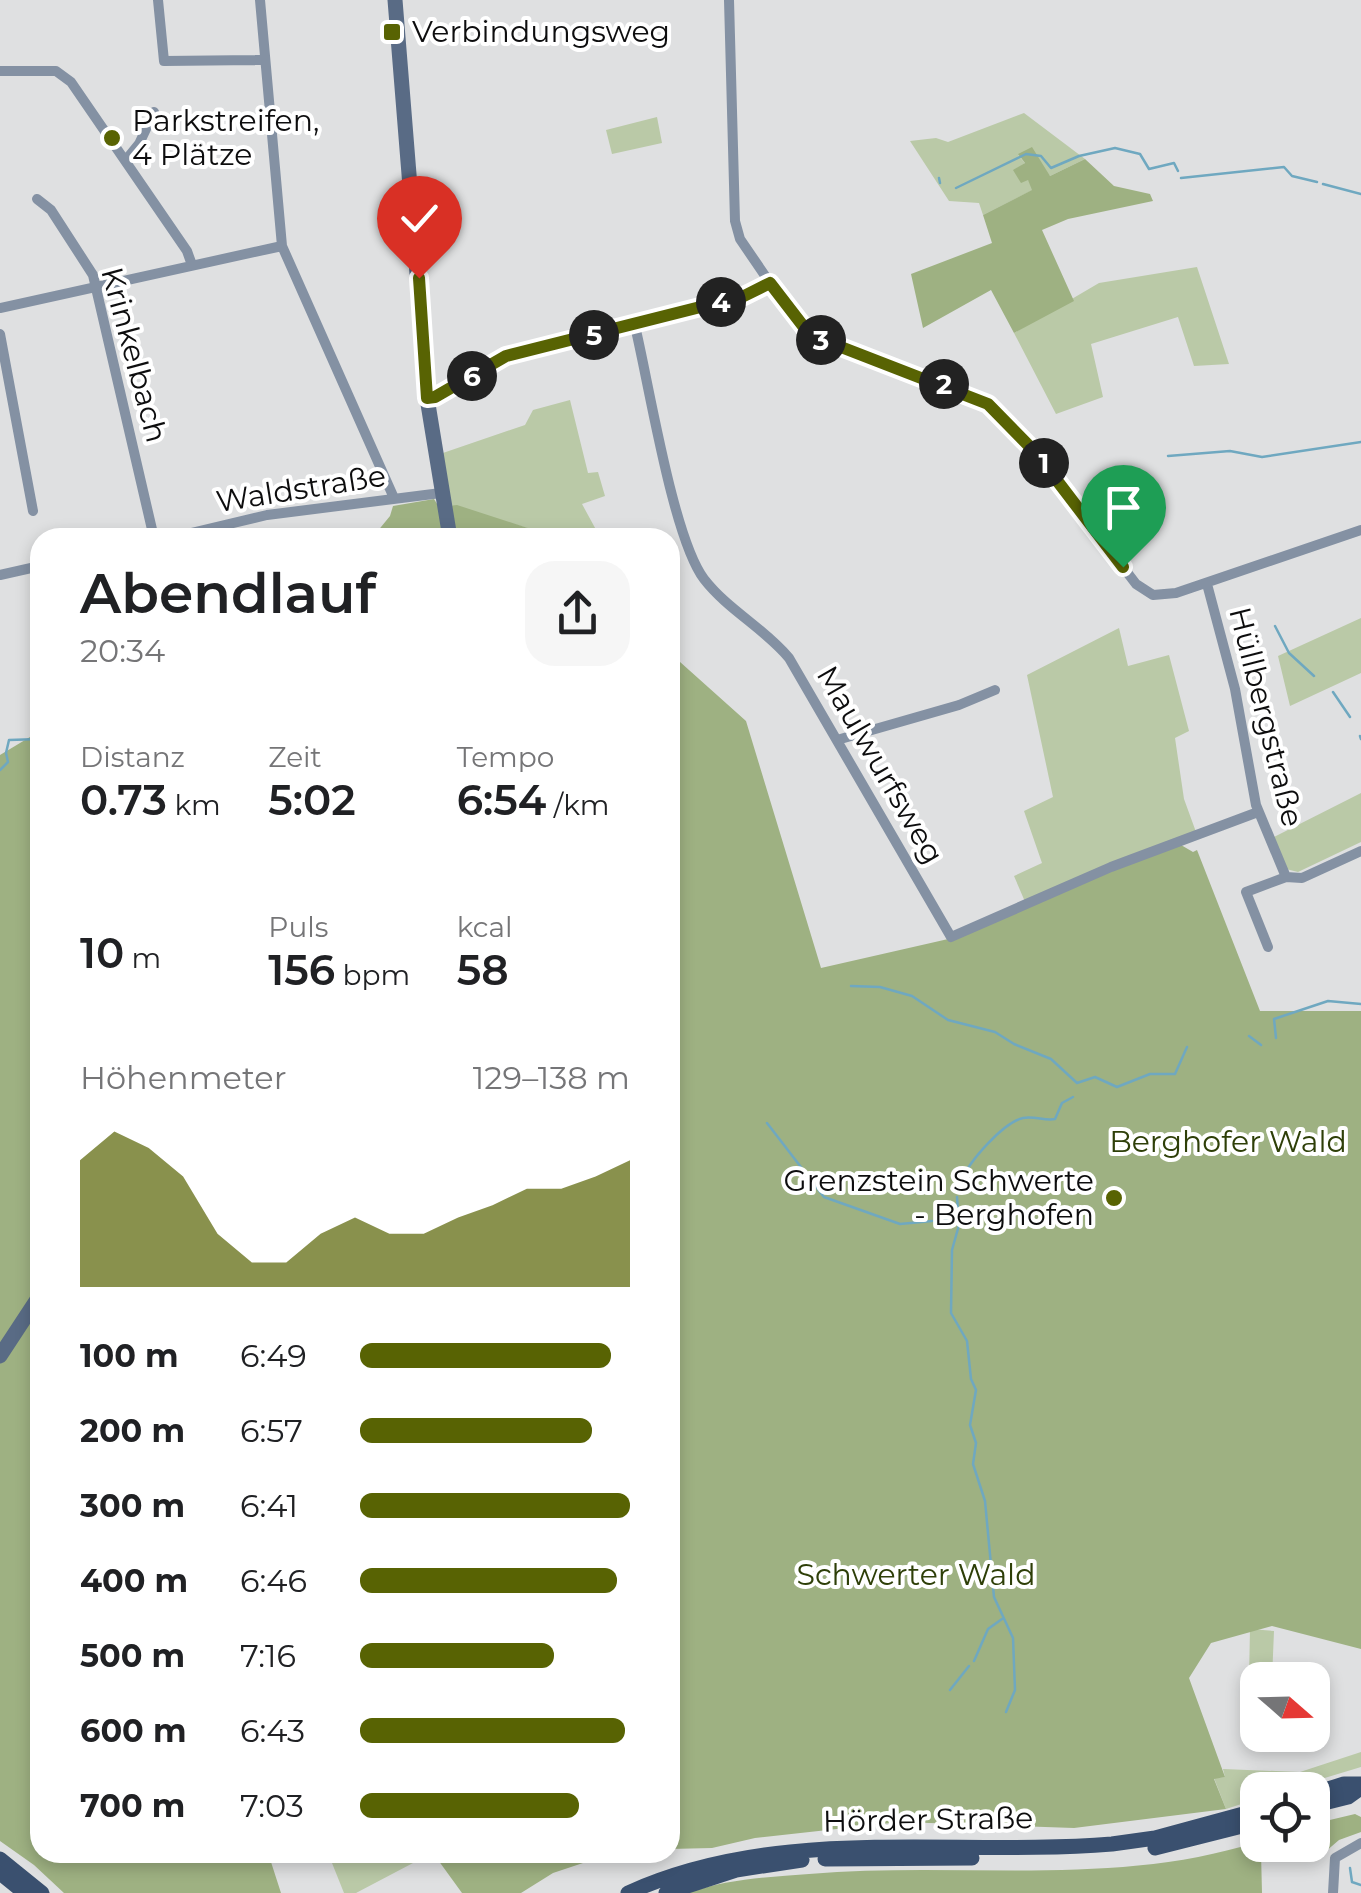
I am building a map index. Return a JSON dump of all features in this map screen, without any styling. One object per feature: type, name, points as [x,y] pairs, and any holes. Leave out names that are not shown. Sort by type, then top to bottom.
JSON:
[{"type":"main road","points":[[395,0],[427,398],[448,528]]},
{"type":"main road","points":[[0,1356],[30,1310]]},
{"type":"main road","points":[[1330,1788],[1344,1784],[1361,1786]]},
{"type":"main road","points":[[1330,1802],[1348,1797],[1361,1786]]},
{"type":"main road","points":[[1234,1823],[1240,1820]]},
{"type":"main road","points":[[1234,1823],[1240,1823]]},
{"type":"main road","name":"Hörder Straße","points":[[628,1893],[712,1863],[777,1852],[1090,1846],[1234,1823]]},
{"type":"main road","name":"Hörder Straße","points":[[666,1893],[765,1864],[820,1859],[1109,1854],[1171,1845],[1234,1823]]},
{"type":"main road","points":[[0,1859],[42,1893]]},
{"type":"main road","points":[[0,1872],[25,1893]]},
{"type":"street","points":[[158,0],[164,61],[265,60]]},
{"type":"street","points":[[260,0],[282,246],[394,498]]},
{"type":"street","points":[[729,0],[735,221],[740,239],[810,335],[971,394],[996,410],[1036,453],[1141,589],[1162,596],[1207,584],[1361,530]]},
{"type":"street","points":[[0,71],[56,71],[64,76],[126,160],[187,251],[192,265]]},
{"type":"street","points":[[126,160],[139,144],[154,112]]},
{"type":"street","name":"Krinkelbach","points":[[36,199],[52,210],[97,287],[152,528]]},
{"type":"street","points":[[0,308],[282,246]]},
{"type":"street","points":[[427,398],[506,356],[636,326],[744,296],[770,283]]},
{"type":"street","name":"Maulwurfsweg","points":[[636,326],[677,506],[697,568],[712,588],[766,632],[789,658],[951,937],[1111,867],[1258,812]]},
{"type":"street","points":[[0,334],[32,511]]},
{"type":"street","name":"Waldstraße","points":[[212,528],[267,515],[441,494]]},
{"type":"street","points":[[0,574],[30,568]]},
{"type":"street","name":"Hüllbergstraße","points":[[1207,584],[1234,689],[1258,812],[1286,878]]},
{"type":"street","points":[[837,740],[969,702],[995,690]]},
{"type":"street","points":[[1268,947],[1246,892],[1286,878],[1302,878],[1361,851]]},
{"type":"street","points":[[1333,1893],[1335,1858],[1361,1843]]},
{"type":"green space","points":[[1024,113],[1085,159],[1050,176],[1018,155],[1025,163],[1014,171],[1028,179],[1033,190],[983,215],[979,203],[949,201],[910,141],[936,138],[948,142]]},
{"type":"green space","points":[[657,117],[662,143],[612,154],[606,130]]},
{"type":"green space","points":[[1032,147],[1050,176],[1085,159],[1114,186],[1150,194],[1153,201],[1068,219],[1042,230],[1074,301],[1014,333],[991,290],[923,328],[911,274],[992,243],[983,215],[1032,190],[1028,180],[1021,183],[1013,170],[1025,163],[1018,154]]},
{"type":"green space","points":[[1197,267],[1229,364],[1194,366],[1178,317],[1091,344],[1103,397],[1056,414],[1014,333],[1099,283]]},
{"type":"green space","points":[[570,400],[588,473],[598,472],[605,496],[582,504],[595,528],[527,528],[450,505],[440,454],[525,425],[533,410]]},
{"type":"green space","points":[[434,499],[439,507],[457,505],[528,528],[380,528],[393,506]]},
{"type":"green space","points":[[1361,618],[1361,673],[1290,706],[1278,656]]},
{"type":"green space","points":[[1119,628],[1128,666],[1169,655],[1189,731],[1175,738],[1184,799],[1196,832],[1026,904],[1014,876],[1042,863],[1024,811],[1053,797],[1027,675]]},
{"type":"green space","name":"Schwerter Wald","points":[[680,662],[746,721],[821,968],[957,937],[1112,870],[1181,845],[1193,852],[1197,850],[1260,1011],[1361,1011],[1361,1649],[1272,1626],[1211,1643],[1189,1678],[1225,1777],[1214,1779],[1226,1809],[1074,1828],[900,1822],[755,1838],[712,1848],[680,1849]]},
{"type":"green space","points":[[30,737],[30,1862],[0,1841],[0,755]]},
{"type":"green space","points":[[1361,793],[1361,842],[1298,872],[1286,869],[1272,838]]},
{"type":"green space","points":[[1250,1629],[1274,1631],[1273,1662],[1249,1662]]},
{"type":"green space","points":[[1361,1752],[1361,1767],[1330,1776],[1330,1772],[1300,1772]]},
{"type":"green space","points":[[1223,1769],[1300,1772],[1240,1772],[1240,1804],[1226,1809],[1214,1778],[1225,1777]]},
{"type":"green space","points":[[1355,1814],[1361,1817],[1361,1832],[1330,1848],[1330,1820]]},
{"type":"green space","points":[[1240,1846],[1240,1862],[1261,1862],[1262,1893],[688,1893],[733,1882],[809,1874],[1091,1869],[1203,1856]]},
{"type":"green space","points":[[31,1863],[271,1863],[281,1893],[64,1893]]},
{"type":"green space","points":[[332,1863],[413,1863],[356,1893],[344,1893]]},
{"type":"green space","points":[[440,1863],[583,1863],[553,1873],[521,1893],[462,1893]]},
{"type":"waterway","points":[[956,188],[1026,154],[1041,156],[1051,168],[1079,156],[1115,148],[1140,154],[1149,169],[1174,163],[1178,171]]},
{"type":"waterway","points":[[1181,178],[1284,167],[1292,176],[1317,182]]},
{"type":"waterway","points":[[939,178],[940,183]]},
{"type":"waterway","points":[[1323,184],[1361,194]]},
{"type":"waterway","points":[[1168,456],[1230,451],[1262,457],[1361,442]]},
{"type":"waterway","points":[[1275,626],[1289,653],[1314,676]]},
{"type":"waterway","points":[[1333,692],[1350,717]]},
{"type":"waterway","points":[[0,770],[8,762],[9,740],[30,739]]},
{"type":"waterway","points":[[851,986],[880,987],[912,996],[948,1020],[995,1032],[1051,1059],[1077,1083],[1095,1077],[1117,1087],[1150,1074],[1175,1074],[1187,1047]]},
{"type":"waterway","points":[[1276,1038],[1274,1019],[1328,1001],[1361,1004]]},
{"type":"waterway","points":[[1249,1036],[1261,1045]]},
{"type":"waterway","points":[[962,1180],[979,1153],[1006,1127],[1023,1118],[1055,1119],[1062,1103],[1073,1097]]},
{"type":"waterway","points":[[767,1123],[824,1197],[900,1224],[932,1221]]},
{"type":"waterway","points":[[957,1197],[959,1225],[952,1250],[951,1313],[967,1341],[976,1390],[970,1425],[976,1443],[973,1464],[985,1501],[994,1597],[1013,1638],[1015,1690],[1006,1712]]},
{"type":"waterway","points":[[942,1222],[952,1217],[957,1206]]},
{"type":"waterway","points":[[974,1661],[988,1629],[1002,1619]]},
{"type":"waterway","points":[[950,1690],[969,1666]]},
{"type":"waterway","points":[[1350,1868],[1352,1882],[1361,1885]]},
{"type":"place","name":"Verbindungsweg","points":[[392,32]]},
{"type":"place","name":"Parkstreifen, 4 Plätze","points":[[112,138]]},
{"type":"place","name":"Grenzstein Schwerte - Berghofen","points":[[1114,1198]]},
{"type":"route","points":[[419,278],[427,398],[506,356],[636,326],[744,296],[770,283],[810,335],[971,394],[988,404],[1036,453],[1123,567]]},
{"type":"park label","name":"Berghofer Wald","points":[[1228,1142]]}]
